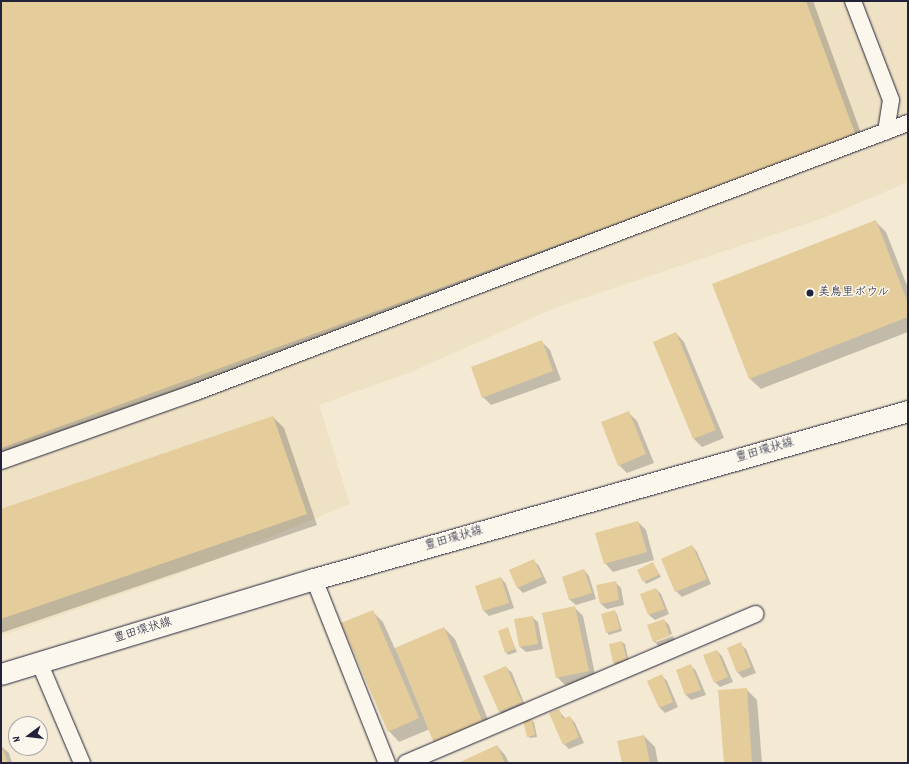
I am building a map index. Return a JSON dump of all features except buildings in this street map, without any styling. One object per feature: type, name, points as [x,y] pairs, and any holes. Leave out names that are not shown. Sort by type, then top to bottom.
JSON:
[{"type":"main road","name":"豊田環状線","points":[[1,674],[314,579],[908,411]]},
{"type":"street","points":[[853,1],[891,100],[886,132]]},
{"type":"street","points":[[1,461],[196,392],[908,124]]},
{"type":"street","points":[[314,579],[387,763]]},
{"type":"street","points":[[406,763],[756,614]]},
{"type":"street","points":[[39,662],[82,763]]},
{"type":"shaded area","points":[[1,1],[908,1],[908,182],[826,217],[557,307],[411,372],[319,405],[350,504],[185,572],[1,636]]},
{"type":"place","name":"美鳥里ボウル","points":[[810,293]]}]
